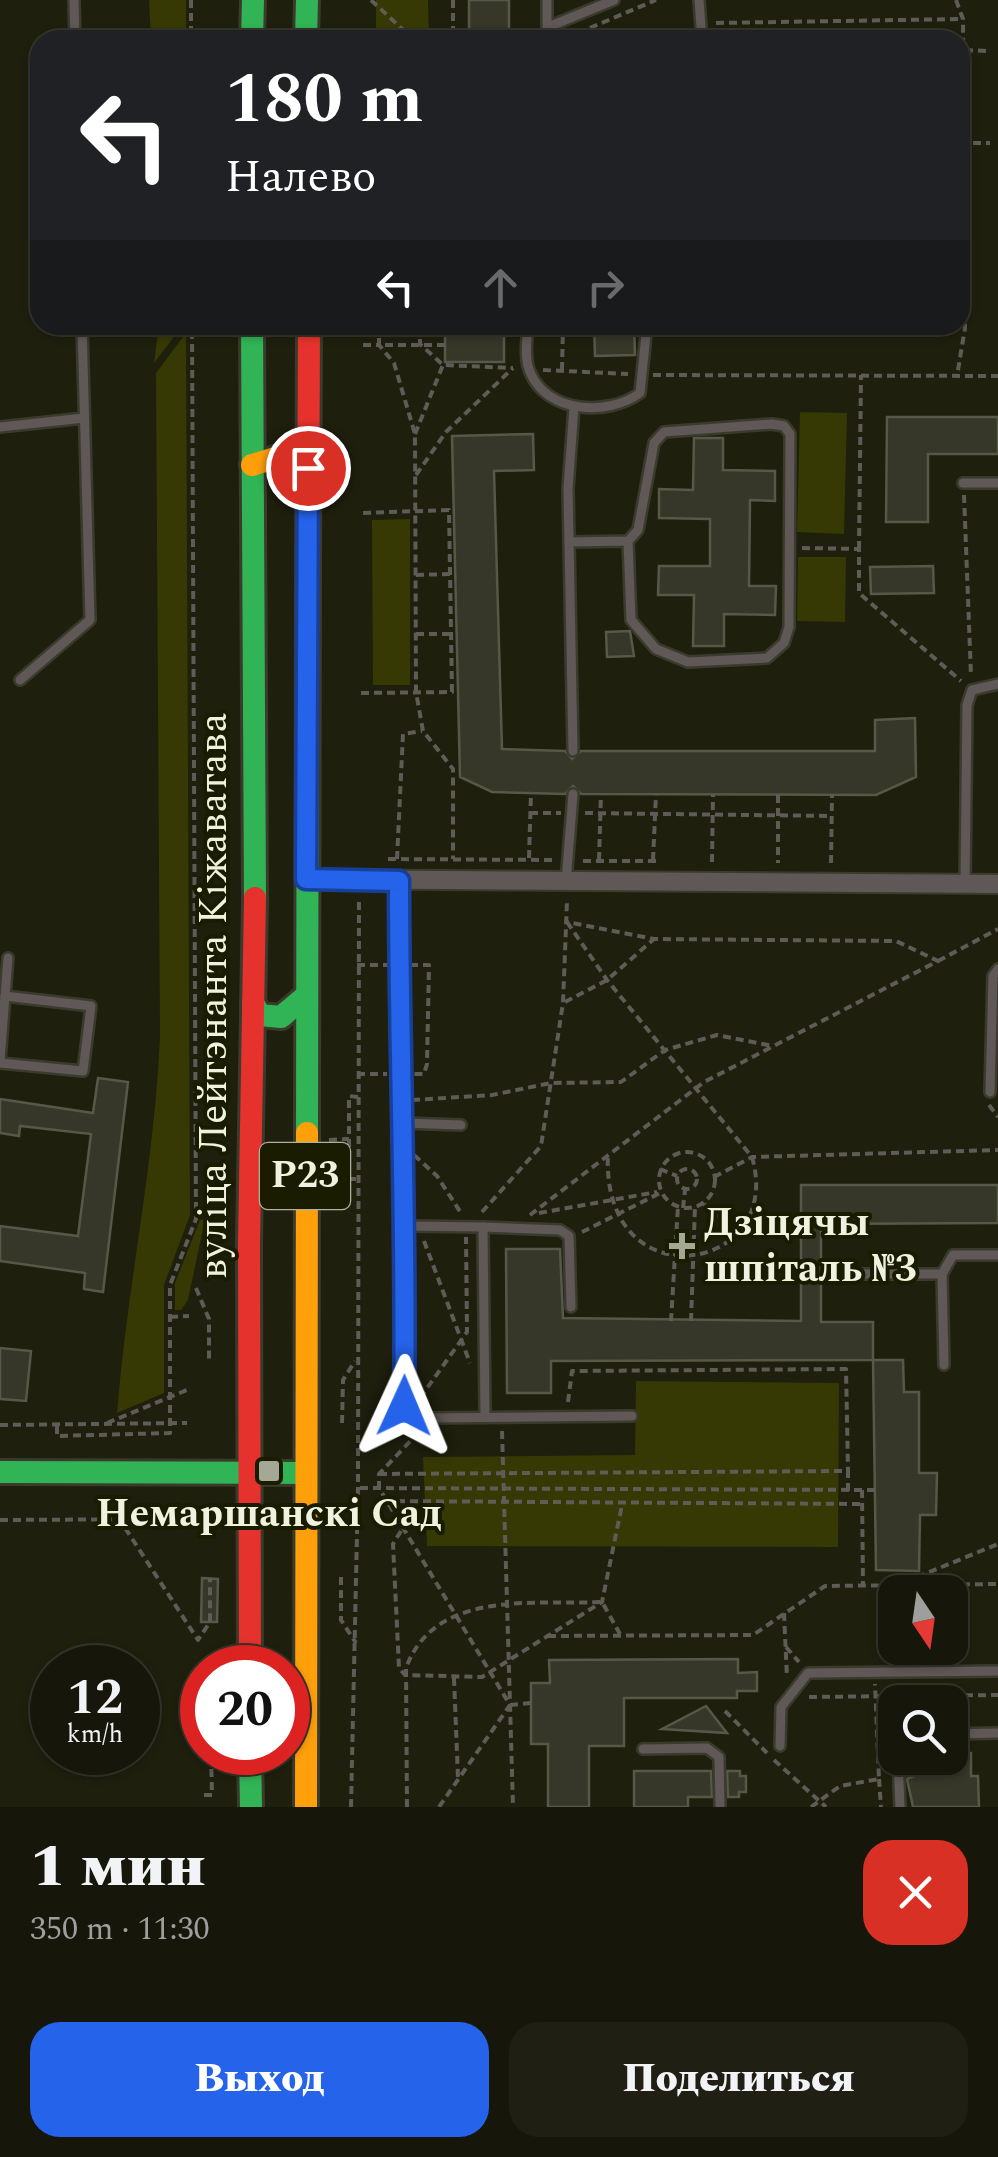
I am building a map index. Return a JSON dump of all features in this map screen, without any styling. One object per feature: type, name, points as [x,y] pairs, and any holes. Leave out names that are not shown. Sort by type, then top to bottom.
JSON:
[{"type":"main road","points":[[252,30],[253,0]]},
{"type":"main road","points":[[306,30],[307,0]]},
{"type":"main road","name":"вуліца Лейтэнанта Кіжаватава","points":[[250,1645],[252,335]]},
{"type":"main road","name":"Р23","points":[[306,1807],[310,335]]},
{"type":"main road","points":[[252,465],[285,455],[300,457],[308,468]]},
{"type":"main road","points":[[253,1003],[260,1015],[280,1018],[294,1013],[306,996]]},
{"type":"main road","points":[[0,1472],[306,1473]]},
{"type":"main road","points":[[250,1775],[250,1807]]},
{"type":"street","points":[[306,879],[998,884]]},
{"type":"lane","points":[[74,0],[74,30]]},
{"type":"lane","points":[[548,0],[548,30]]},
{"type":"lane","points":[[548,27],[614,0]]},
{"type":"lane","points":[[699,0],[701,30]]},
{"type":"lane","points":[[20,680],[90,620],[82,335]]},
{"type":"lane","points":[[528,335],[528,369],[536,382],[574,407],[610,409],[640,393],[647,335]]},
{"type":"lane","points":[[572,751],[569,542],[574,407]]},
{"type":"lane","points":[[0,427],[84,418]]},
{"type":"lane","points":[[569,542],[628,540],[638,530],[654,443],[664,432],[772,424],[784,426],[790,434],[788,628],[778,650],[766,658],[688,662],[656,649],[631,620],[628,540]]},
{"type":"lane","points":[[963,483],[998,483]]},
{"type":"lane","points":[[964,884],[967,705],[972,690],[998,684]]},
{"type":"lane","points":[[566,882],[573,794]]},
{"type":"lane","points":[[399,881],[398,1092],[404,1123],[406,1226],[404,1406],[418,1417],[632,1416]]},
{"type":"lane","points":[[5,996],[91,1006],[83,1071],[0,1061],[5,996],[8,958]]},
{"type":"lane","points":[[987,1096],[993,976],[998,969]]},
{"type":"lane","points":[[404,1123],[462,1124]]},
{"type":"lane","points":[[406,1226],[464,1221],[484,1226],[560,1230],[569,1236],[571,1307]]},
{"type":"lane","points":[[484,1226],[485,1416]]},
{"type":"lane","points":[[944,1365],[942,1274],[953,1255],[998,1255]]},
{"type":"lane","points":[[858,1274],[942,1274]]},
{"type":"lane","points":[[780,1746],[781,1707],[808,1673],[998,1671]]},
{"type":"lane","points":[[968,1734],[998,1734]]},
{"type":"lane","points":[[643,1749],[707,1748],[720,1757],[720,1807]]},
{"type":"lane","points":[[899,1775],[900,1807]]},
{"type":"path","points":[[191,0],[192,30]]},
{"type":"path","points":[[371,0],[403,30]]},
{"type":"path","points":[[453,0],[454,30]]},
{"type":"path","points":[[586,30],[656,0]]},
{"type":"path","points":[[956,0],[963,30]]},
{"type":"path","points":[[701,23],[963,19]]},
{"type":"path","points":[[970,50],[986,51]]},
{"type":"path","points":[[970,143],[990,143]]},
{"type":"path","points":[[56,1426],[57,1436],[170,1433],[170,1285],[196,1219],[192,335]]},
{"type":"path","points":[[379,335],[379,345],[394,362],[416,434],[416,692],[423,731],[454,769],[453,859]]},
{"type":"path","points":[[416,434],[443,365],[420,344],[420,335]]},
{"type":"path","points":[[562,335],[562,370]]},
{"type":"path","points":[[958,376],[965,335]]},
{"type":"path","points":[[363,345],[445,344]]},
{"type":"path","points":[[416,476],[446,432],[514,368]]},
{"type":"path","points":[[645,374],[998,376]]},
{"type":"path","points":[[861,376],[859,593],[972,690]]},
{"type":"path","points":[[963,483],[972,690]]},
{"type":"path","points":[[361,693],[452,692],[449,510],[362,514]]},
{"type":"path","points":[[789,548],[859,550]]},
{"type":"path","points":[[416,575],[450,574]]},
{"type":"path","points":[[416,634],[451,634]]},
{"type":"path","points":[[397,859],[403,734],[423,731]]},
{"type":"path","points":[[529,860],[531,793]]},
{"type":"path","points":[[599,861],[601,794]]},
{"type":"path","points":[[653,861],[656,794]]},
{"type":"path","points":[[712,862],[713,794]]},
{"type":"path","points":[[778,795],[778,863]]},
{"type":"path","points":[[831,863],[832,795]]},
{"type":"path","points":[[530,813],[832,816]]},
{"type":"path","points":[[496,1215],[479,1216],[541,1146],[563,1003],[566,882]]},
{"type":"path","points":[[351,1807],[358,1488],[359,903]]},
{"type":"path","points":[[567,922],[654,939],[896,941],[938,961]]},
{"type":"path","points":[[567,922],[607,980],[752,1157],[758,1180],[755,1208],[739,1234],[716,1249],[674,1254],[643,1243],[617,1218],[610,1201],[608,1152]]},
{"type":"path","points":[[662,1192],[529,1215],[687,1092],[998,929]]},
{"type":"path","points":[[563,1003],[607,980],[654,939]]},
{"type":"path","points":[[358,1074],[424,1074],[428,1064],[430,966],[408,965],[408,950]]},
{"type":"path","points":[[358,965],[399,964]]},
{"type":"path","points":[[398,1092],[409,1100],[492,1095],[550,1083],[621,1082],[664,1050],[717,1035],[773,1046]]},
{"type":"path","points":[[701,1095],[704,1082]]},
{"type":"path","points":[[687,1092],[701,1095]]},
{"type":"path","points":[[358,1097],[349,1096],[349,1179],[358,1178]]},
{"type":"path","points":[[987,1096],[998,1117]]},
{"type":"path","points":[[405,1147],[437,1176],[464,1221],[466,1332],[420,1397],[419,1432],[379,1474],[379,1488],[510,1704]]},
{"type":"path","points":[[714,1177],[752,1157],[998,1150]]},
{"type":"path","points":[[699,1153],[711,1168],[712,1192],[704,1204],[681,1207],[662,1192],[660,1169],[672,1155],[699,1153]]},
{"type":"path","points":[[677,1176],[690,1168],[696,1176],[695,1187],[685,1190]]},
{"type":"path","points":[[696,1176],[711,1168]]},
{"type":"path","points":[[660,1169],[677,1176],[685,1190],[674,1254],[671,1321]]},
{"type":"path","points":[[589,1230],[662,1192]]},
{"type":"path","points":[[704,1204],[739,1234]]},
{"type":"path","points":[[691,1321],[695,1206]]},
{"type":"path","points":[[406,1226],[423,1238],[461,1338]]},
{"type":"path","points":[[196,1288],[209,1319],[209,1362]]},
{"type":"path","points":[[170,1317],[189,1316]]},
{"type":"path","points":[[342,1423],[343,1380],[356,1359]]},
{"type":"path","points":[[658,1360],[658,1369]]},
{"type":"path","points":[[560,1405],[571,1399],[572,1371],[846,1369],[848,1490]]},
{"type":"path","points":[[102,1425],[187,1390]]},
{"type":"path","points":[[0,1425],[187,1423]]},
{"type":"path","points":[[502,1431],[512,1807]]},
{"type":"path","points":[[379,1474],[848,1471]]},
{"type":"path","points":[[358,1488],[875,1490]]},
{"type":"path","points":[[862,1490],[864,1585]]},
{"type":"path","points":[[384,1502],[862,1504]]},
{"type":"path","points":[[620,1634],[602,1602],[622,1503]]},
{"type":"path","points":[[118,1518],[198,1640],[210,1622],[210,1578]]},
{"type":"path","points":[[0,1520],[174,1519]]},
{"type":"path","points":[[402,1531],[394,1544],[400,1668],[406,1675],[488,1673],[602,1602]]},
{"type":"path","points":[[922,1575],[998,1544]]},
{"type":"path","points":[[341,1578],[341,1620],[356,1642]]},
{"type":"path","points":[[968,1584],[998,1584]]},
{"type":"path","points":[[547,1636],[753,1635],[825,1586],[878,1585]]},
{"type":"path","points":[[406,1807],[406,1675],[412,1652],[433,1627],[473,1607],[602,1602]]},
{"type":"path","points":[[784,1613],[788,1697],[998,1696]]},
{"type":"path","points":[[786,1647],[808,1673]]},
{"type":"path","points":[[875,1671],[881,1807]]},
{"type":"path","points":[[454,1676],[458,1778]]},
{"type":"path","points":[[510,1704],[531,1703]]},
{"type":"path","points":[[439,1807],[510,1704]]},
{"type":"path","points":[[204,1795],[212,1795],[212,1775]]},
{"type":"path","points":[[815,1805],[840,1786],[879,1779]]},
{"type":"path","points":[[815,1805],[826,1807]]},
{"type":"shaded area","points":[[149,0],[186,0],[186,30],[150,30]]},
{"type":"shaded area","points":[[376,0],[428,0],[429,30],[376,30]]},
{"type":"shaded area","points":[[158,335],[175,335],[154,363]]},
{"type":"shaded area","points":[[186,335],[190,1215],[164,1285],[164,1393],[117,1413],[153,1130],[160,1035],[156,373]]},
{"type":"shaded area","points":[[800,412],[847,413],[844,534],[797,532]]},
{"type":"shaded area","points":[[410,519],[410,685],[373,685],[372,520]]},
{"type":"shaded area","points":[[798,557],[846,557],[845,622],[797,621]]},
{"type":"shaded area","points":[[205,1219],[188,1300],[181,1310],[175,1310],[175,1283],[200,1220]]},
{"type":"shaded area","points":[[636,1381],[839,1383],[838,1547],[427,1546],[423,1457],[635,1455]]},
{"type":"building","points":[[469,0],[509,0],[509,30],[469,30]]},
{"type":"building","points":[[445,335],[504,335],[504,362],[445,362]]},
{"type":"building","points":[[594,335],[634,335],[635,355],[595,356]]},
{"type":"building","points":[[887,417],[998,417],[998,454],[928,454],[928,522],[886,522]]},
{"type":"building","points":[[533,434],[534,470],[494,471],[502,749],[565,751],[572,759],[581,751],[875,751],[875,720],[915,718],[916,777],[876,795],[581,794],[573,786],[565,794],[492,792],[460,777],[452,436]]},
{"type":"building","points":[[694,438],[723,438],[723,470],[775,471],[775,501],[750,500],[749,586],[776,586],[775,615],[724,614],[724,646],[693,646],[694,595],[658,595],[659,566],[710,566],[710,519],[659,518],[659,489],[693,490]]},
{"type":"building","points":[[933,566],[934,593],[871,594],[870,567]]},
{"type":"building","points":[[630,631],[634,656],[607,657],[606,632]]},
{"type":"building","points":[[98,1078],[128,1082],[103,1292],[84,1289],[85,1273],[0,1261],[0,1226],[78,1236],[91,1134],[20,1126],[19,1136],[0,1133],[0,1099],[93,1113]]},
{"type":"building","points":[[801,1185],[998,1185],[998,1223],[821,1224],[821,1322],[873,1322],[873,1360],[551,1361],[551,1393],[507,1393],[506,1249],[560,1249],[563,1318],[801,1321]]},
{"type":"building","points":[[0,1348],[31,1351],[26,1401],[0,1399]]},
{"type":"building","points":[[873,1360],[903,1360],[904,1392],[919,1392],[919,1473],[937,1473],[936,1515],[920,1515],[919,1571],[876,1570]]},
{"type":"building","points":[[202,1578],[218,1579],[217,1622],[201,1622]]},
{"type":"building","points":[[738,1659],[738,1673],[757,1672],[757,1691],[737,1691],[737,1698],[624,1698],[624,1746],[589,1746],[589,1807],[548,1807],[548,1744],[531,1744],[531,1683],[550,1683],[549,1660]]},
{"type":"building","points":[[706,1706],[727,1733],[662,1729]]},
{"type":"building","points":[[971,1753],[971,1776],[978,1776],[979,1807],[913,1807],[907,1779],[917,1775],[968,1775]]},
{"type":"building","points":[[634,1771],[711,1771],[712,1797],[688,1797],[688,1807],[634,1807]]},
{"type":"building","points":[[727,1771],[740,1771],[740,1776],[746,1776],[746,1792],[739,1792],[739,1797],[728,1797]]},
{"type":"traffic: fast","points":[[252,30],[253,0]]},
{"type":"traffic: fast","points":[[306,30],[307,0]]},
{"type":"traffic: fast","points":[[252,335],[255,898]]},
{"type":"traffic: fast","points":[[307,1133],[308,574]]},
{"type":"traffic: fast","points":[[253,1003],[260,1015],[281,1017],[306,996]]},
{"type":"traffic: fast","points":[[0,1472],[306,1473]]},
{"type":"traffic: fast","points":[[250,1775],[251,1807]]},
{"type":"traffic: slow","points":[[252,465],[285,455],[300,457],[308,467]]},
{"type":"traffic: slow","points":[[306,1807],[307,1133]]},
{"type":"traffic: jam","points":[[308,574],[309,335]]},
{"type":"traffic: jam","points":[[250,1645],[249,1243],[255,898]]},
{"type":"place","name":"Дзіцячы шпіталь №3","points":[[682,1246]]},
{"type":"place","name":"Немаршанскі Сад","points":[[269,1471]]},
{"type":"route","points":[[308,468],[306,879],[399,881],[398,1092],[404,1123],[406,1186],[404,1406]]}]
